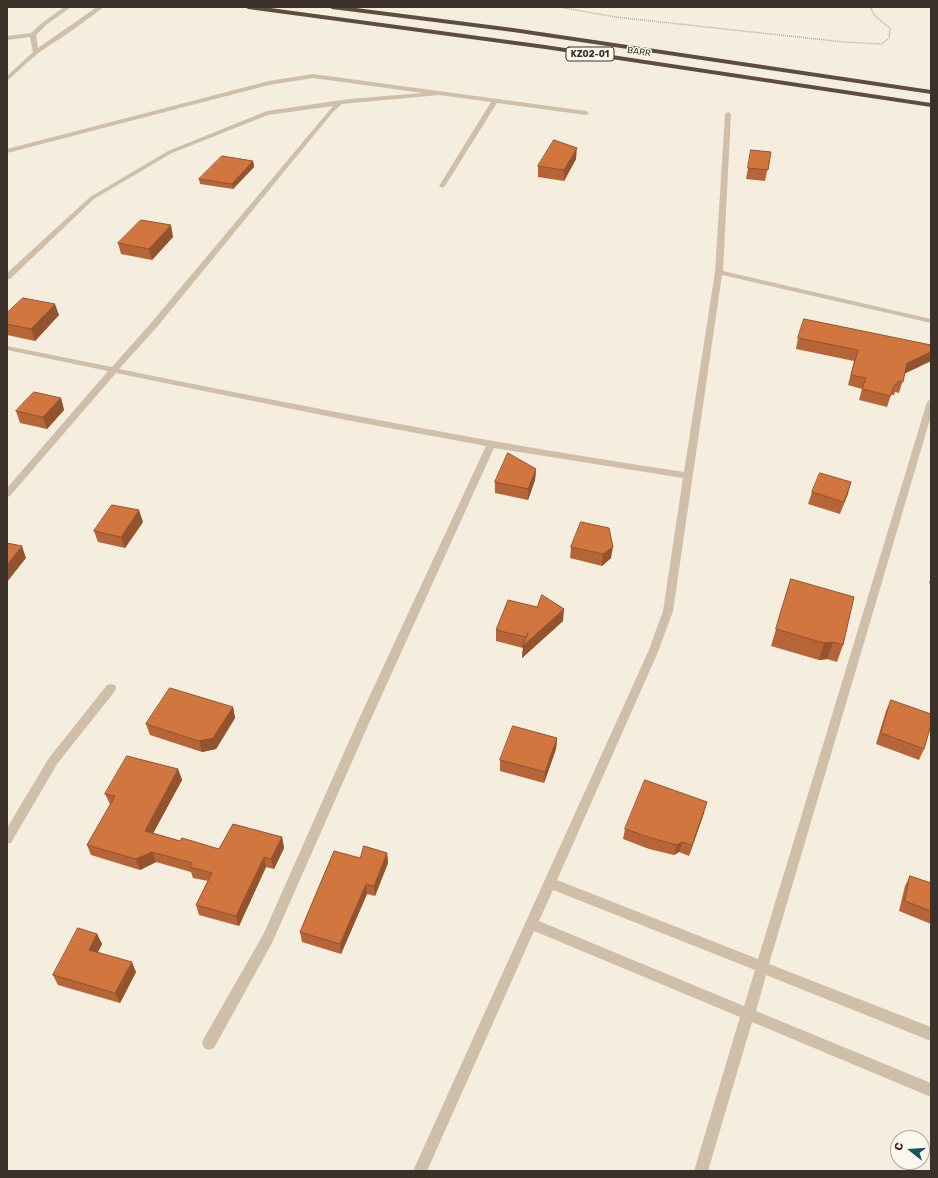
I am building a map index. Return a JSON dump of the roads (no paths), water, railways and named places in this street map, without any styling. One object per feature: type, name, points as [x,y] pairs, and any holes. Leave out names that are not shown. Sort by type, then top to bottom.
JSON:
[{"type":"highway","name":"BARR","points":[[248,7],[545,47],[931,105]]},
{"type":"highway","name":"BARR","points":[[332,7],[528,33],[931,92]]},
{"type":"street","points":[[7,38],[33,35],[44,24],[68,7]]},
{"type":"street","points":[[7,79],[36,52],[101,7]]},
{"type":"street","points":[[33,35],[36,52]]},
{"type":"street","points":[[7,151],[298,77],[325,76],[586,113]]},
{"type":"street","points":[[7,277],[92,198],[170,152],[267,113],[349,101],[441,93]]},
{"type":"street","points":[[442,186],[495,101]]},
{"type":"street","points":[[8,491],[154,326],[294,155],[331,111],[340,103]]},
{"type":"street","points":[[420,1171],[653,652],[668,611],[719,272],[728,114]]},
{"type":"street","points":[[719,272],[931,321]]},
{"type":"street","points":[[7,348],[291,407],[490,445],[688,476]]},
{"type":"street","points":[[701,1171],[931,402]]},
{"type":"street","points":[[208,1043],[268,939],[364,721],[490,445]]},
{"type":"street","points":[[7,839],[53,761],[111,688]]},
{"type":"street","points":[[550,883],[931,1034]]},
{"type":"street","points":[[531,924],[931,1090]]}]
